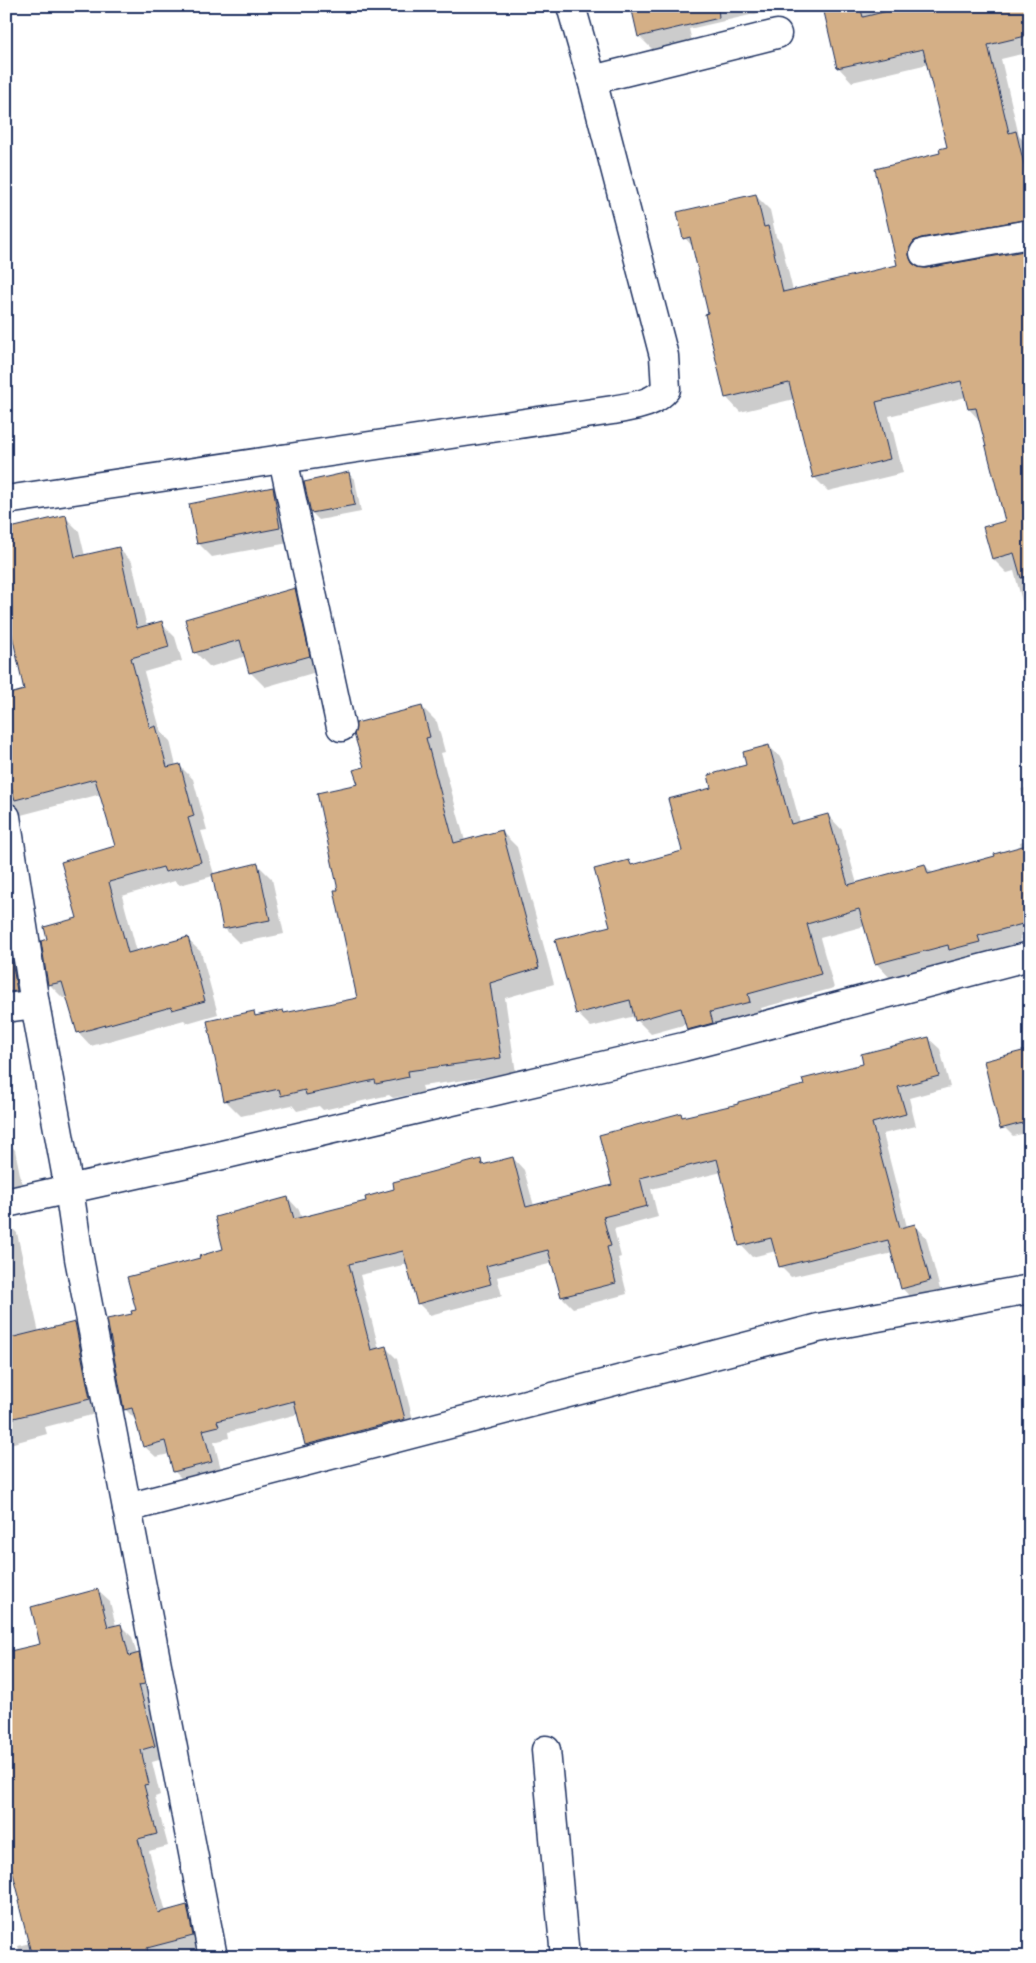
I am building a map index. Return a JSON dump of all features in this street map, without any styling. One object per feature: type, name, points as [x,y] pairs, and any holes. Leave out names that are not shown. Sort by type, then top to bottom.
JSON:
[{"type":"street","points":[[6,500],[613,410],[646,403],[660,397],[666,389],[664,356],[571,6]]},
{"type":"street","points":[[592,80],[776,34]]},
{"type":"street","points":[[924,253],[1030,234]]},
{"type":"street","points":[[283,459],[341,727]]},
{"type":"street","points":[[6,817],[34,1004],[69,1189],[79,1258],[213,1957]]},
{"type":"street","points":[[6,1203],[247,1150],[673,1049],[1030,956]]},
{"type":"street","points":[[6,1008],[34,1004]]},
{"type":"street","points":[[127,1508],[818,1328],[1030,1289]]},
{"type":"street","points":[[546,1750],[565,1957]]},
{"type":"building","points":[[631,6],[718,6],[719,18],[638,37]]},
{"type":"building","points":[[850,6],[860,6],[863,17],[908,6],[1030,6],[1030,35],[988,45],[1009,133],[1016,131],[1030,189],[1030,219],[921,238],[914,241],[910,247],[909,255],[912,263],[918,267],[926,268],[1030,250],[1030,576],[1021,578],[1014,553],[992,559],[983,527],[1005,521],[976,408],[968,409],[961,381],[876,402],[890,459],[813,478],[789,383],[725,398],[705,314],[708,313],[690,237],[683,239],[677,212],[756,194],[764,227],[768,226],[783,292],[897,265],[875,169],[940,153],[939,149],[947,147],[923,49],[837,68],[824,12]]},
{"type":"building","points":[[349,472],[355,505],[311,513],[304,482]]},
{"type":"building","points":[[273,487],[280,528],[197,544],[189,504]]},
{"type":"building","points":[[66,515],[75,557],[119,547],[137,628],[162,621],[169,647],[131,658],[150,728],[156,726],[167,767],[180,764],[194,816],[188,818],[201,862],[165,872],[163,867],[109,882],[128,953],[188,937],[205,1001],[172,1010],[171,1007],[77,1033],[62,982],[48,985],[41,941],[47,939],[44,927],[77,918],[61,862],[115,846],[95,779],[15,800],[6,769],[6,695],[24,690],[6,607],[6,529]]},
{"type":"building","points":[[295,588],[310,656],[249,673],[240,640],[194,653],[185,619]]},
{"type":"building","points":[[422,706],[430,737],[426,738],[454,843],[502,830],[539,968],[490,983],[501,1058],[408,1071],[409,1077],[376,1084],[375,1080],[306,1095],[305,1090],[281,1096],[279,1089],[224,1101],[207,1021],[254,1011],[255,1016],[283,1010],[284,1013],[357,998],[334,890],[338,890],[317,793],[358,784],[353,770],[364,767],[354,734],[356,723]]},
{"type":"building","points":[[769,745],[791,824],[828,814],[848,885],[925,864],[928,874],[995,856],[994,854],[1030,844],[1030,922],[978,936],[980,942],[949,950],[948,945],[875,964],[859,909],[807,924],[821,974],[748,994],[750,1002],[710,1012],[713,1023],[687,1030],[681,1008],[635,1021],[630,1000],[576,1014],[555,940],[610,926],[594,869],[629,860],[631,865],[682,851],[668,799],[711,788],[708,775],[746,765],[743,752]]},
{"type":"building","points":[[258,863],[270,920],[223,929],[212,874]]},
{"type":"building","points":[[10,948],[17,991],[6,992],[6,949]]},
{"type":"building","points":[[929,1037],[939,1076],[898,1087],[906,1114],[872,1123],[900,1228],[915,1224],[930,1281],[901,1289],[888,1240],[779,1267],[771,1238],[739,1246],[717,1159],[640,1178],[647,1206],[603,1217],[611,1246],[607,1247],[616,1283],[561,1297],[548,1250],[486,1266],[491,1284],[417,1304],[403,1251],[349,1264],[371,1350],[386,1346],[405,1419],[305,1445],[294,1401],[217,1421],[219,1426],[203,1430],[212,1462],[173,1472],[165,1441],[143,1447],[132,1408],[124,1410],[107,1319],[132,1314],[131,1311],[136,1310],[127,1277],[200,1258],[199,1256],[223,1249],[215,1217],[288,1197],[294,1219],[366,1201],[365,1197],[394,1189],[393,1182],[481,1159],[482,1165],[513,1157],[526,1207],[612,1185],[599,1135],[681,1113],[682,1117],[738,1104],[738,1102],[804,1085],[802,1079],[863,1064],[861,1054]]},
{"type":"building","points":[[1030,1049],[1030,1121],[1000,1129],[984,1061]]},
{"type":"building","points":[[75,1322],[90,1399],[6,1420],[6,1339]]},
{"type":"building","points":[[98,1589],[108,1627],[121,1624],[129,1656],[139,1653],[145,1684],[139,1685],[155,1746],[141,1750],[149,1784],[144,1785],[157,1834],[138,1839],[158,1913],[187,1905],[193,1936],[147,1948],[149,1957],[32,1957],[6,1847],[6,1652],[40,1644],[31,1607]]}]
